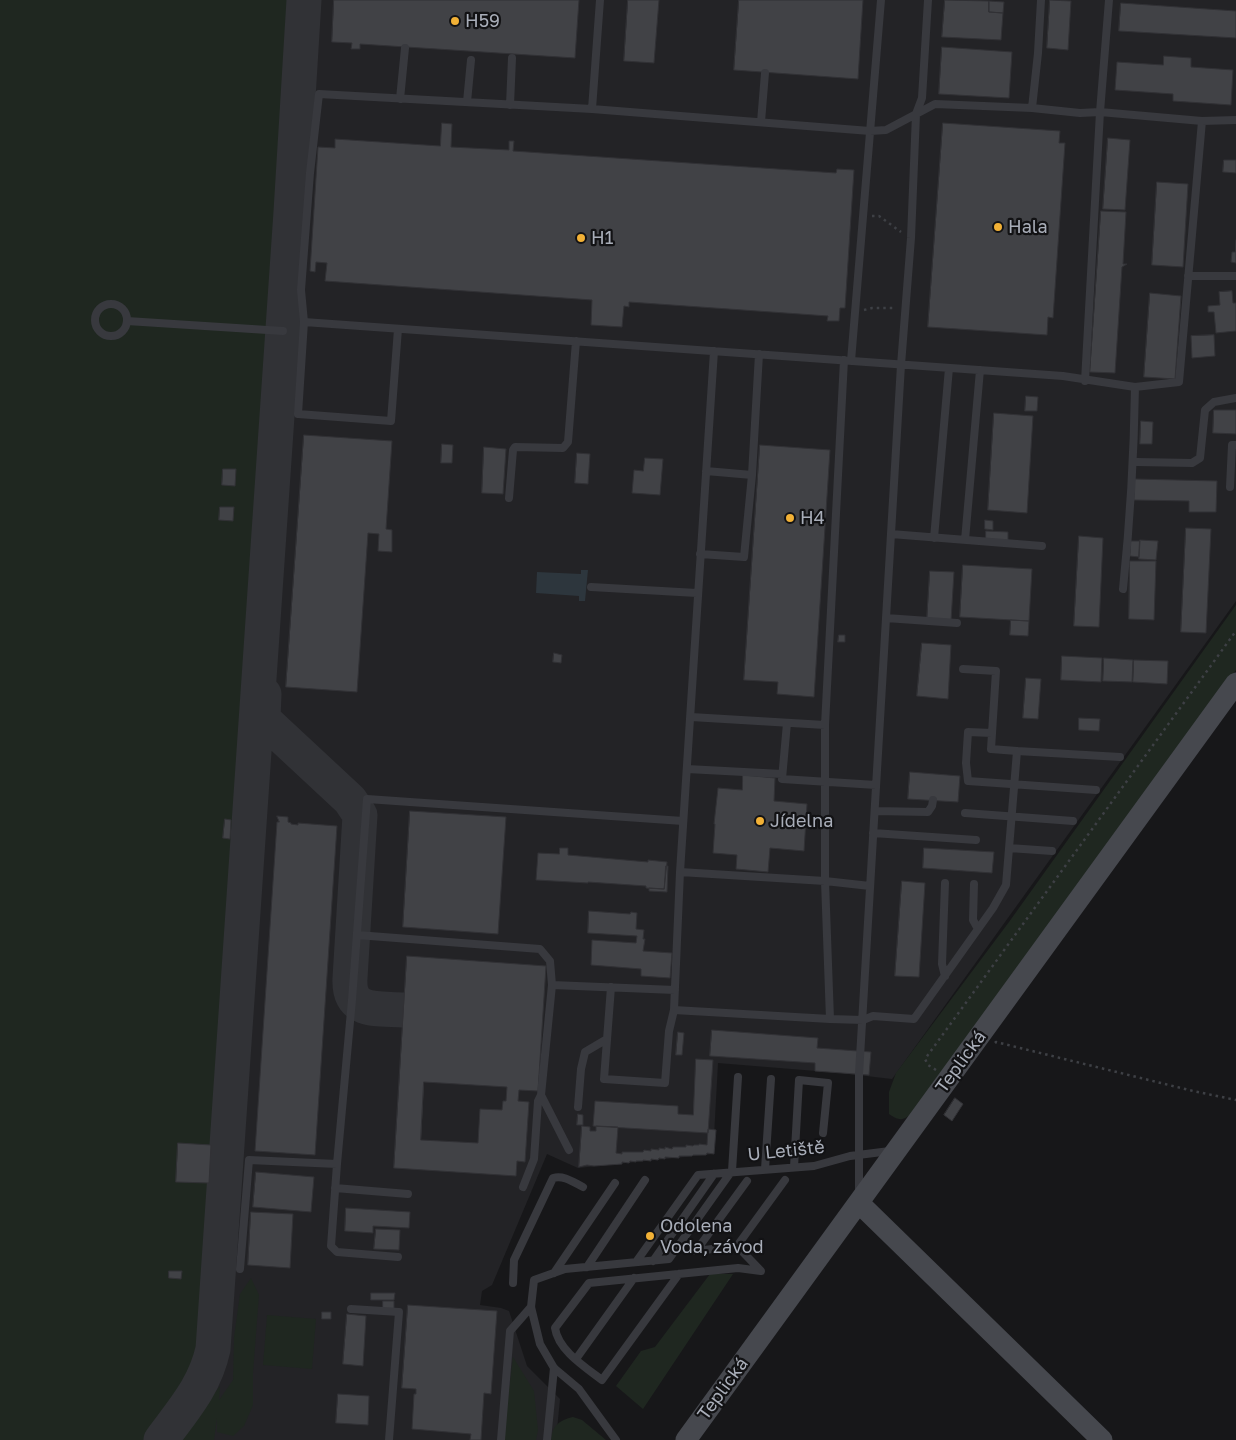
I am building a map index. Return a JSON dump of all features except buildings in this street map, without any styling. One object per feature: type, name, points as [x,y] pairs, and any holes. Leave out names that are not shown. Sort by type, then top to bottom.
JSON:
[{"type":"main road","name":"Teplická","points":[[686,1440],[1236,683]]},
{"type":"main road","points":[[859,1203],[1102,1440]]},
{"type":"lane","points":[[592,109],[600,0]]},
{"type":"lane","points":[[830,1019],[825,881],[825,725],[848,361],[855,312],[881,0]]},
{"type":"lane","points":[[859,1203],[859,1074],[862,1020],[901,365],[911,238],[916,114],[922,98],[928,0]]},
{"type":"lane","points":[[1032,108],[1041,0]]},
{"type":"lane","points":[[1084,380],[1100,112],[1110,0]]},
{"type":"lane","points":[[400,99],[405,48]]},
{"type":"lane","points":[[510,105],[512,58]]},
{"type":"lane","points":[[467,102],[471,60]]},
{"type":"lane","points":[[761,122],[765,72]]},
{"type":"lane","points":[[398,328],[391,421],[298,414],[304,322],[301,290],[310,173],[319,94],[592,109],[870,130],[886,130],[935,104],[1032,108],[1080,113],[1100,112],[1202,121],[1236,120]]},
{"type":"lane","points":[[304,322],[1063,376],[1135,387],[1178,382],[1202,121]]},
{"type":"lane","points":[[1188,276],[1236,276]]},
{"type":"lane","points":[[110,304],[122,309],[125,312],[127,321],[126,326],[120,333],[107,336],[99,331],[95,319],[98,310],[110,304]]},
{"type":"lane","points":[[127,321],[283,331]]},
{"type":"lane","points":[[509,498],[513,450],[515,448],[563,448],[568,442],[576,341]]},
{"type":"lane","points":[[611,987],[604,1079],[665,1083],[668,1031],[674,1010],[680,872],[714,351]]},
{"type":"lane","points":[[700,554],[744,557],[752,475],[759,354]]},
{"type":"lane","points":[[934,538],[949,368]]},
{"type":"lane","points":[[965,540],[980,370]]},
{"type":"lane","points":[[1123,589],[1130,522],[1135,387]]},
{"type":"lane","points":[[1137,462],[1192,463],[1200,458],[1206,410],[1214,402],[1236,398]]},
{"type":"lane","points":[[1230,487],[1232,445],[1236,445]]},
{"type":"lane","points":[[706,472],[752,475]]},
{"type":"lane","points":[[891,534],[1042,546]]},
{"type":"lane","points":[[591,587],[697,593]]},
{"type":"lane","points":[[886,618],[957,623]]},
{"type":"lane","points":[[963,668],[996,671],[991,749],[1120,757]]},
{"type":"lane","points":[[691,717],[825,725]]},
{"type":"lane","points":[[787,723],[782,779],[876,785]]},
{"type":"lane","points":[[992,733],[968,732],[966,763],[968,782],[1096,790]]},
{"type":"lane","points":[[674,1010],[830,1019],[862,1020],[873,1016],[914,1018],[993,908],[1006,885],[1017,751]]},
{"type":"lane","points":[[687,769],[782,774]]},
{"type":"lane","points":[[398,1258],[337,1252],[331,1246],[367,799],[684,821]]},
{"type":"lane","points":[[875,811],[928,812],[933,800]]},
{"type":"lane","points":[[965,814],[1073,821]]},
{"type":"lane","points":[[874,834],[976,840]]},
{"type":"lane","points":[[1009,848],[1052,851]]},
{"type":"lane","points":[[680,872],[825,881],[870,886]]},
{"type":"lane","points":[[945,883],[942,964],[945,976]]},
{"type":"lane","points":[[974,884],[974,920],[978,929]]},
{"type":"lane","points":[[357,935],[540,949],[550,961],[552,985],[542,1095],[538,1101],[534,1160],[523,1186]]},
{"type":"lane","points":[[552,985],[675,990]]},
{"type":"lane","points":[[578,1107],[581,1069],[585,1052],[607,1039]]},
{"type":"lane","points":[[616,1440],[579,1389],[554,1368],[540,1344],[531,1307],[534,1280],[565,1269],[669,1259],[732,1172],[738,1077]]},
{"type":"lane","points":[[765,1169],[771,1079]]},
{"type":"lane","points":[[794,1167],[800,1080],[828,1082],[823,1133]]},
{"type":"lane","points":[[542,1095],[569,1150]]},
{"type":"lane","name":"U Letiště","points":[[636,1262],[698,1175],[814,1166],[860,1154],[897,1150]]},
{"type":"lane","points":[[240,1270],[249,1160],[337,1164]]},
{"type":"lane","points":[[653,1260],[714,1174]]},
{"type":"lane","points":[[513,1283],[514,1260],[553,1178],[559,1176],[570,1179],[583,1187]]},
{"type":"lane","points":[[587,1267],[645,1180]]},
{"type":"lane","points":[[747,1181],[696,1252],[737,1246],[785,1180]]},
{"type":"lane","points":[[554,1273],[615,1183]]},
{"type":"lane","points":[[335,1188],[408,1194]]},
{"type":"lane","points":[[679,1274],[602,1380],[576,1359],[556,1338],[555,1328],[589,1283],[738,1268],[761,1271],[737,1246]]},
{"type":"lane","points":[[576,1359],[634,1278]]},
{"type":"lane","points":[[501,1440],[510,1331],[531,1307]]},
{"type":"lane","points":[[351,1309],[399,1312],[389,1440]]},
{"type":"lane","points":[[547,1440],[554,1368]]},
{"type":"path","points":[[862,215],[879,216],[911,238]]},
{"type":"path","points":[[855,312],[872,308],[905,308]]},
{"type":"path","points":[[949,1078],[928,1065],[925,1059],[1236,631]]},
{"type":"path","points":[[990,1049],[996,1042],[1184,1089],[1236,1100]]},
{"type":"shaded area","points":[[0,0],[1236,0],[1236,601],[892,1079],[718,1063],[713,1154],[578,1168],[547,1154],[492,1285],[482,1291],[480,1305],[509,1311],[527,1366],[560,1399],[556,1440],[0,1440]]},
{"type":"shaded area","points":[[0,0],[290,0],[198,1348],[195,1360],[184,1384],[143,1440],[0,1440]]},
{"type":"shaded area","points":[[581,570],[588,570],[585,601],[579,601],[579,596],[536,593],[537,572],[581,574]]},
{"type":"shaded area","points":[[1236,605],[1236,670],[916,1111],[903,1119],[889,1114],[889,1092],[896,1073],[1009,922]]},
{"type":"shaded area","points":[[710,1274],[733,1274],[643,1409],[616,1386],[641,1351],[655,1347]]},
{"type":"shaded area","points":[[251,1278],[259,1295],[253,1373],[253,1405],[244,1426],[233,1436],[217,1432],[217,1418],[214,1440],[178,1440],[220,1386],[219,1400],[233,1380],[234,1337],[240,1294]]},
{"type":"shaded area","points":[[267,1315],[316,1319],[312,1369],[263,1365]]},
{"type":"shaded area","points":[[513,1357],[534,1391],[538,1430],[536,1440],[503,1440]]},
{"type":"shaded area","points":[[573,1417],[582,1420],[606,1440],[551,1440],[557,1424]]},
{"type":"taxiway","points":[[161,1440],[199,1386],[205,1375],[213,1349],[304,0]]},
{"type":"taxiway","points":[[264,694],[263,719],[350,800],[360,815],[350,978],[354,998],[366,1007],[404,1010]]},
{"type":"place","name":"H59","points":[[455,21]]},
{"type":"place","name":"Hala","points":[[998,227]]},
{"type":"place","name":"H1","points":[[581,238]]},
{"type":"place","name":"H4","points":[[790,518]]},
{"type":"place","name":"Jídelna","points":[[760,821]]},
{"type":"place","name":"Odolena Voda, závod","points":[[650,1236]]}]
